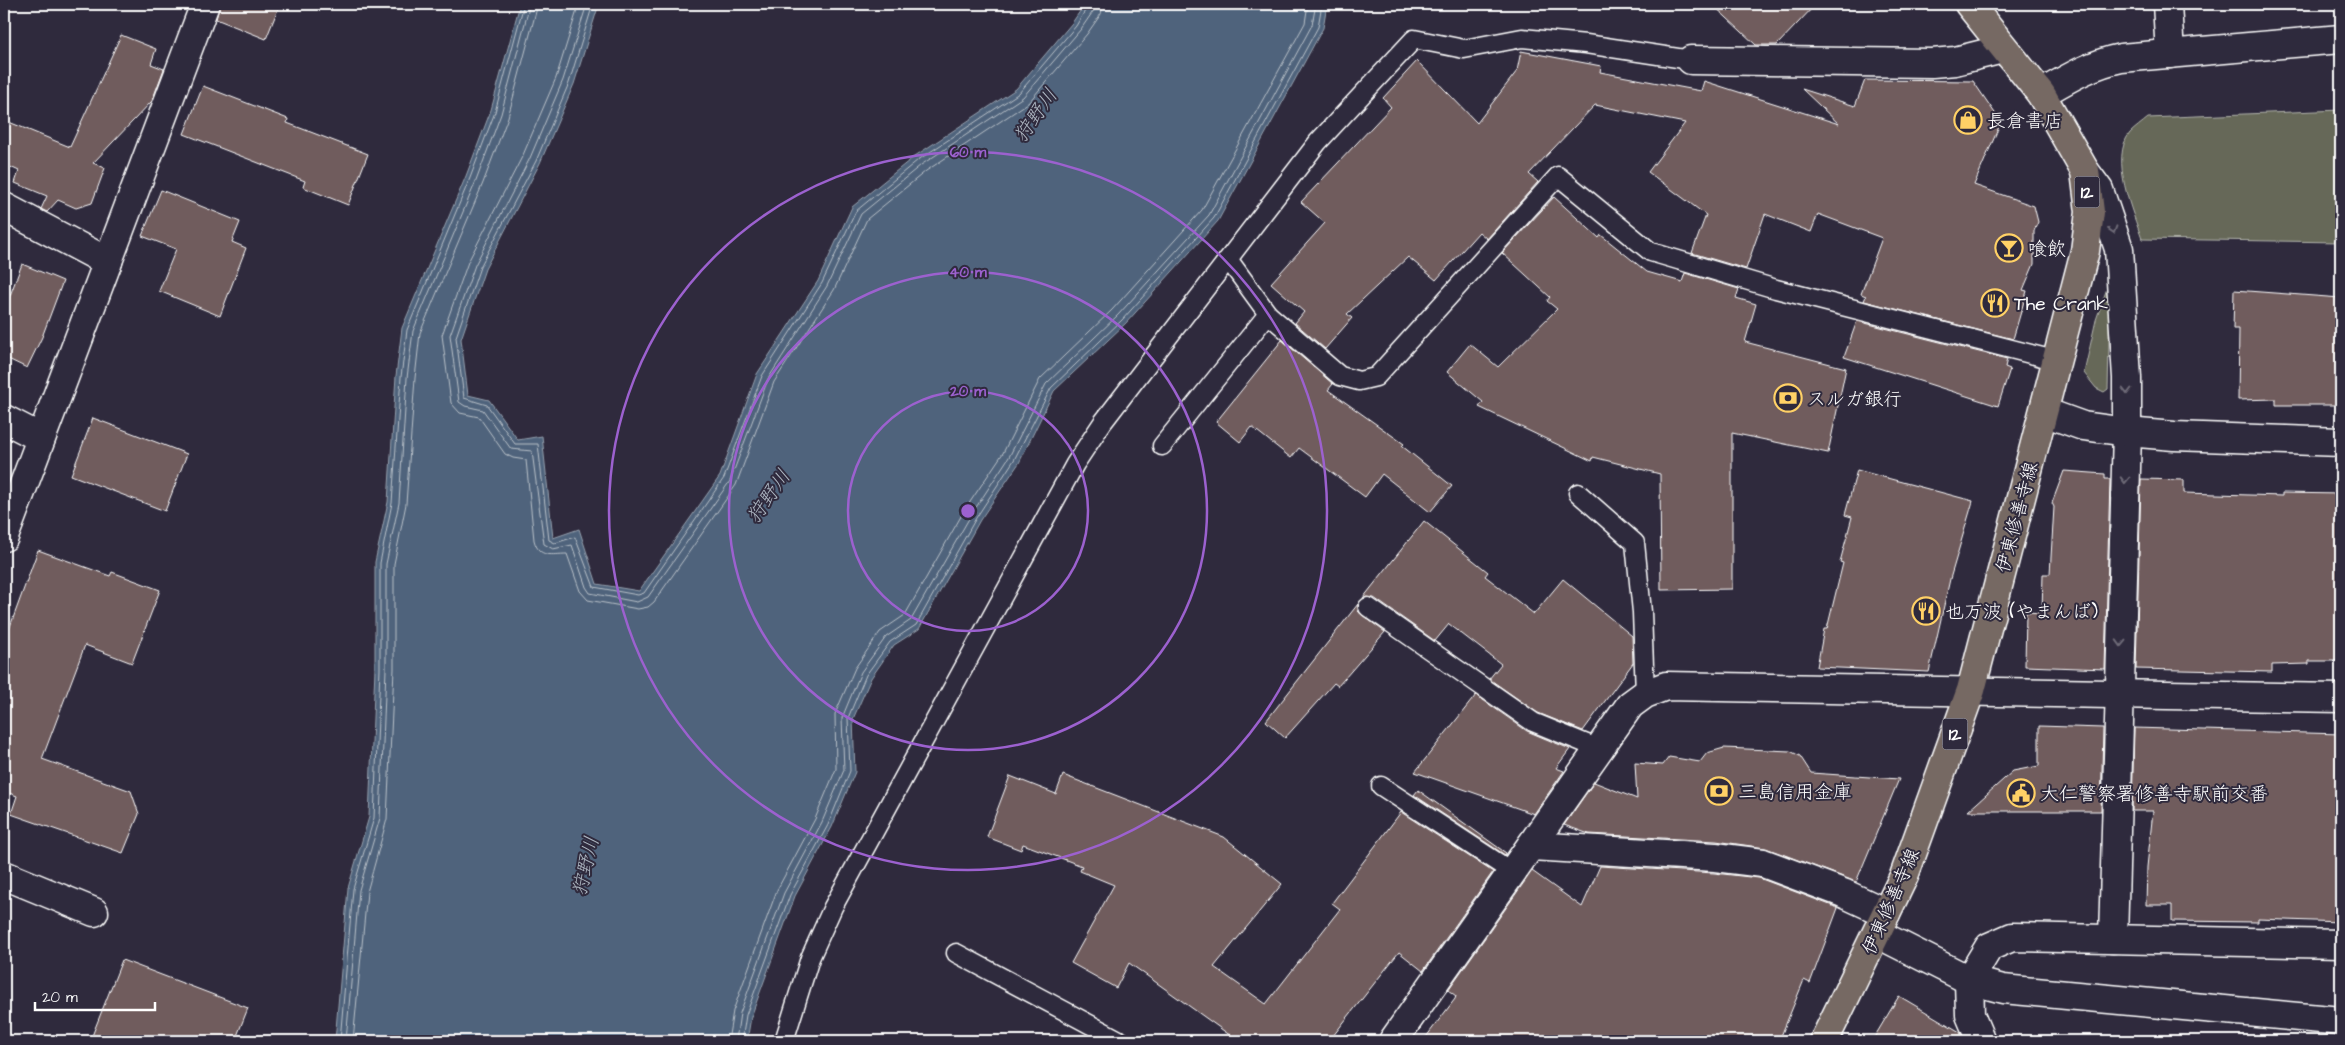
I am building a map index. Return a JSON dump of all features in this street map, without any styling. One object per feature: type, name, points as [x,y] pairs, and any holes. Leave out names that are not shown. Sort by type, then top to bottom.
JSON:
[{"type":"main road","name":"伊東修善寺線","points":[[1824,1041],[1904,876],[1971,690],[2058,361],[2085,251],[2090,212],[2084,171],[2041,94],[2003,49],[1969,4]]},
{"type":"street","points":[[4,538],[205,4]]},
{"type":"street","points":[[2167,4],[2170,54]]},
{"type":"street","points":[[2041,94],[2100,62],[2121,58],[2341,39]]},
{"type":"street","points":[[1691,60],[1932,63],[1955,61],[2003,49]]},
{"type":"street","points":[[2084,171],[2099,190],[2118,248],[2127,378],[2113,939]]},
{"type":"street","points":[[4,207],[108,262]]},
{"type":"street","points":[[2044,412],[2083,426],[2127,432],[2174,436],[2341,442]]},
{"type":"street","points":[[4,420],[41,438]]},
{"type":"street","points":[[1393,1041],[1630,705],[1644,694],[1666,686],[2341,698]]},
{"type":"street","points":[[1531,846],[1715,857],[1763,863],[1843,893],[1882,923],[1969,980],[2003,989],[2341,1021]]},
{"type":"street","points":[[4,874],[94,912]]},
{"type":"street","points":[[1981,1041],[1970,1015],[1969,980],[1989,947],[2012,936],[2341,944]]},
{"type":"lane","points":[[784,1041],[810,958],[833,907],[1075,464],[1103,422],[1318,142],[1414,39],[1464,49],[1522,38],[1586,44],[1691,60]]},
{"type":"lane","points":[[1228,259],[1268,314],[1340,376],[1359,381],[1376,377],[1558,176],[1651,252],[1776,289],[2058,361]]},
{"type":"lane","points":[[1162,446],[1268,314]]},
{"type":"lane","points":[[1578,493],[1635,543],[1642,612],[1644,694]]},
{"type":"lane","points":[[1368,607],[1532,722],[1599,749]]},
{"type":"lane","points":[[1381,786],[1512,872]]},
{"type":"lane","points":[[956,953],[1121,1041]]},
{"type":"green space","points":[[2341,110],[2341,242],[2142,239],[2125,186],[2122,156],[2124,144],[2130,133],[2148,118]]},
{"type":"green space","points":[[2107,288],[2110,293],[2108,389],[2104,392],[2096,388],[2084,373],[2096,320]]},
{"type":"water","name":"狩野川","points":[[520,4],[599,4],[574,84],[540,163],[485,269],[461,339],[468,395],[489,400],[518,440],[542,436],[553,538],[579,529],[597,584],[639,591],[720,476],[757,374],[818,281],[852,207],[915,156],[1016,89],[1072,23],[1085,4],[1327,4],[1323,28],[1218,221],[1126,323],[1054,391],[1019,463],[980,520],[919,629],[894,645],[871,678],[853,719],[855,772],[832,827],[795,896],[751,1017],[747,1041],[335,1041],[348,888],[369,817],[375,668],[375,562],[388,502],[396,376],[402,328],[466,176],[491,110]]},
{"type":"building","points":[[220,4],[280,4],[266,39],[216,19]]},
{"type":"building","points":[[1712,4],[1816,4],[1777,45],[1756,45]]},
{"type":"building","points":[[121,35],[156,49],[151,64],[164,69],[152,101],[93,163],[105,168],[92,203],[76,208],[58,200],[47,212],[41,209],[47,196],[15,183],[19,171],[4,164],[4,120],[70,147]]},
{"type":"building","points":[[1521,51],[1601,66],[1600,72],[1701,91],[1704,81],[1839,124],[1802,89],[1855,106],[1865,80],[1973,81],[2001,122],[1974,185],[2034,206],[2038,222],[2034,231],[2034,264],[2023,290],[2027,291],[2013,339],[1864,301],[1866,296],[1861,294],[1882,238],[1818,214],[1811,232],[1765,214],[1746,269],[1692,253],[1706,215],[1648,172],[1685,123],[1595,105],[1529,174],[1538,182],[1487,239],[1479,232],[1436,280],[1408,257],[1347,314],[1352,318],[1325,349],[1295,323],[1304,312],[1271,283],[1325,223],[1301,202],[1391,107],[1383,98],[1417,61],[1477,123],[1517,71]]},
{"type":"building","points":[[203,86],[288,119],[287,123],[368,154],[348,205],[303,187],[305,181],[184,134]]},
{"type":"building","points":[[161,190],[240,222],[232,242],[246,248],[220,316],[159,291],[176,249],[142,236]]},
{"type":"building","points":[[1554,197],[1599,238],[1601,235],[1647,272],[1682,282],[1685,273],[1739,289],[1736,298],[1756,304],[1745,342],[1846,368],[1828,453],[1732,433],[1732,589],[1661,590],[1660,474],[1593,457],[1592,461],[1479,407],[1483,402],[1447,372],[1470,344],[1498,367],[1557,309],[1547,301],[1550,297],[1502,253]]},
{"type":"building","points":[[22,264],[63,281],[42,337],[27,368],[4,357],[4,311]]},
{"type":"building","points":[[2234,290],[2341,298],[2341,405],[2276,405],[2276,399],[2238,400],[2239,329],[2233,329]]},
{"type":"building","points":[[1857,321],[2007,359],[2005,367],[2010,369],[1998,406],[1844,357]]},
{"type":"building","points":[[1282,340],[1333,384],[1328,390],[1404,444],[1402,446],[1452,486],[1430,512],[1382,474],[1365,497],[1299,448],[1291,458],[1252,427],[1240,442],[1216,422]]},
{"type":"building","points":[[93,418],[187,454],[165,511],[71,475]]},
{"type":"building","points":[[1857,470],[1973,501],[1950,579],[1929,672],[1817,667],[1824,629],[1827,629],[1843,563],[1840,562],[1852,517],[1845,515]]},
{"type":"building","points":[[2064,471],[2105,474],[2105,479],[2110,479],[2105,669],[2025,666],[2026,612],[2042,613],[2043,574],[2050,574],[2054,507],[2052,503]]},
{"type":"building","points":[[2141,479],[2184,480],[2184,493],[2282,496],[2282,493],[2341,494],[2341,661],[2309,661],[2309,664],[2272,665],[2272,672],[2136,669]]},
{"type":"building","points":[[1424,521],[1488,572],[1485,576],[1534,614],[1563,579],[1632,636],[1633,663],[1583,731],[1538,713],[1489,679],[1501,664],[1449,624],[1435,641],[1374,598],[1363,598]]},
{"type":"building","points":[[38,550],[110,576],[112,572],[160,590],[132,663],[85,645],[42,759],[131,791],[139,814],[123,853],[11,814],[17,796],[4,791],[4,643]]},
{"type":"building","points":[[1358,604],[1358,611],[1385,632],[1338,686],[1334,683],[1285,738],[1266,721]]},
{"type":"building","points":[[1476,695],[1527,731],[1570,749],[1556,768],[1564,771],[1534,814],[1415,772]]},
{"type":"building","points":[[2039,726],[2103,728],[2101,811],[1968,811],[2013,771],[2039,766]]},
{"type":"building","points":[[2134,728],[2341,734],[2341,922],[2258,919],[2258,922],[2172,921],[2172,905],[2146,905],[2147,867],[2153,811],[2132,811]]},
{"type":"building","points":[[1724,748],[1790,751],[1800,756],[1811,773],[1899,779],[1856,882],[1765,848],[1716,841],[1589,834],[1564,825],[1594,782],[1637,799],[1635,763],[1663,765],[1669,757],[1700,762],[1707,753]]},
{"type":"building","points":[[1063,775],[1224,837],[1282,884],[1214,967],[1266,1004],[1340,909],[1332,903],[1401,812],[1493,872],[1423,971],[1399,952],[1329,1041],[1238,1041],[1129,963],[1116,988],[1071,963],[1114,885],[1080,871],[1082,866],[1023,844],[1021,850],[987,837],[1010,776],[1056,794]]},
{"type":"building","points":[[1418,790],[1506,853],[1505,855],[1414,795]]},
{"type":"building","points":[[1600,866],[1714,873],[1759,878],[1838,908],[1810,983],[1804,980],[1779,1041],[1423,1041],[1455,999],[1456,996],[1448,990],[1532,871],[1582,907]]},
{"type":"building","points":[[122,960],[248,1008],[235,1041],[90,1041]]},
{"type":"building","points":[[1899,996],[1960,1032],[1964,1041],[1872,1041]]},
{"type":"place","name":"長倉書店","points":[[1968,120]]},
{"type":"place","name":"喰飲","points":[[2009,248]]},
{"type":"place","name":"The Crank","points":[[1995,303]]},
{"type":"place","name":"スルガ銀行","points":[[1788,398]]},
{"type":"place","name":"也万波 (やまんば)","points":[[1926,611]]},
{"type":"place","name":"三島信用金庫","points":[[1719,791]]},
{"type":"place","name":"大仁警察署修善寺駅前交番","points":[[2021,793]]}]
